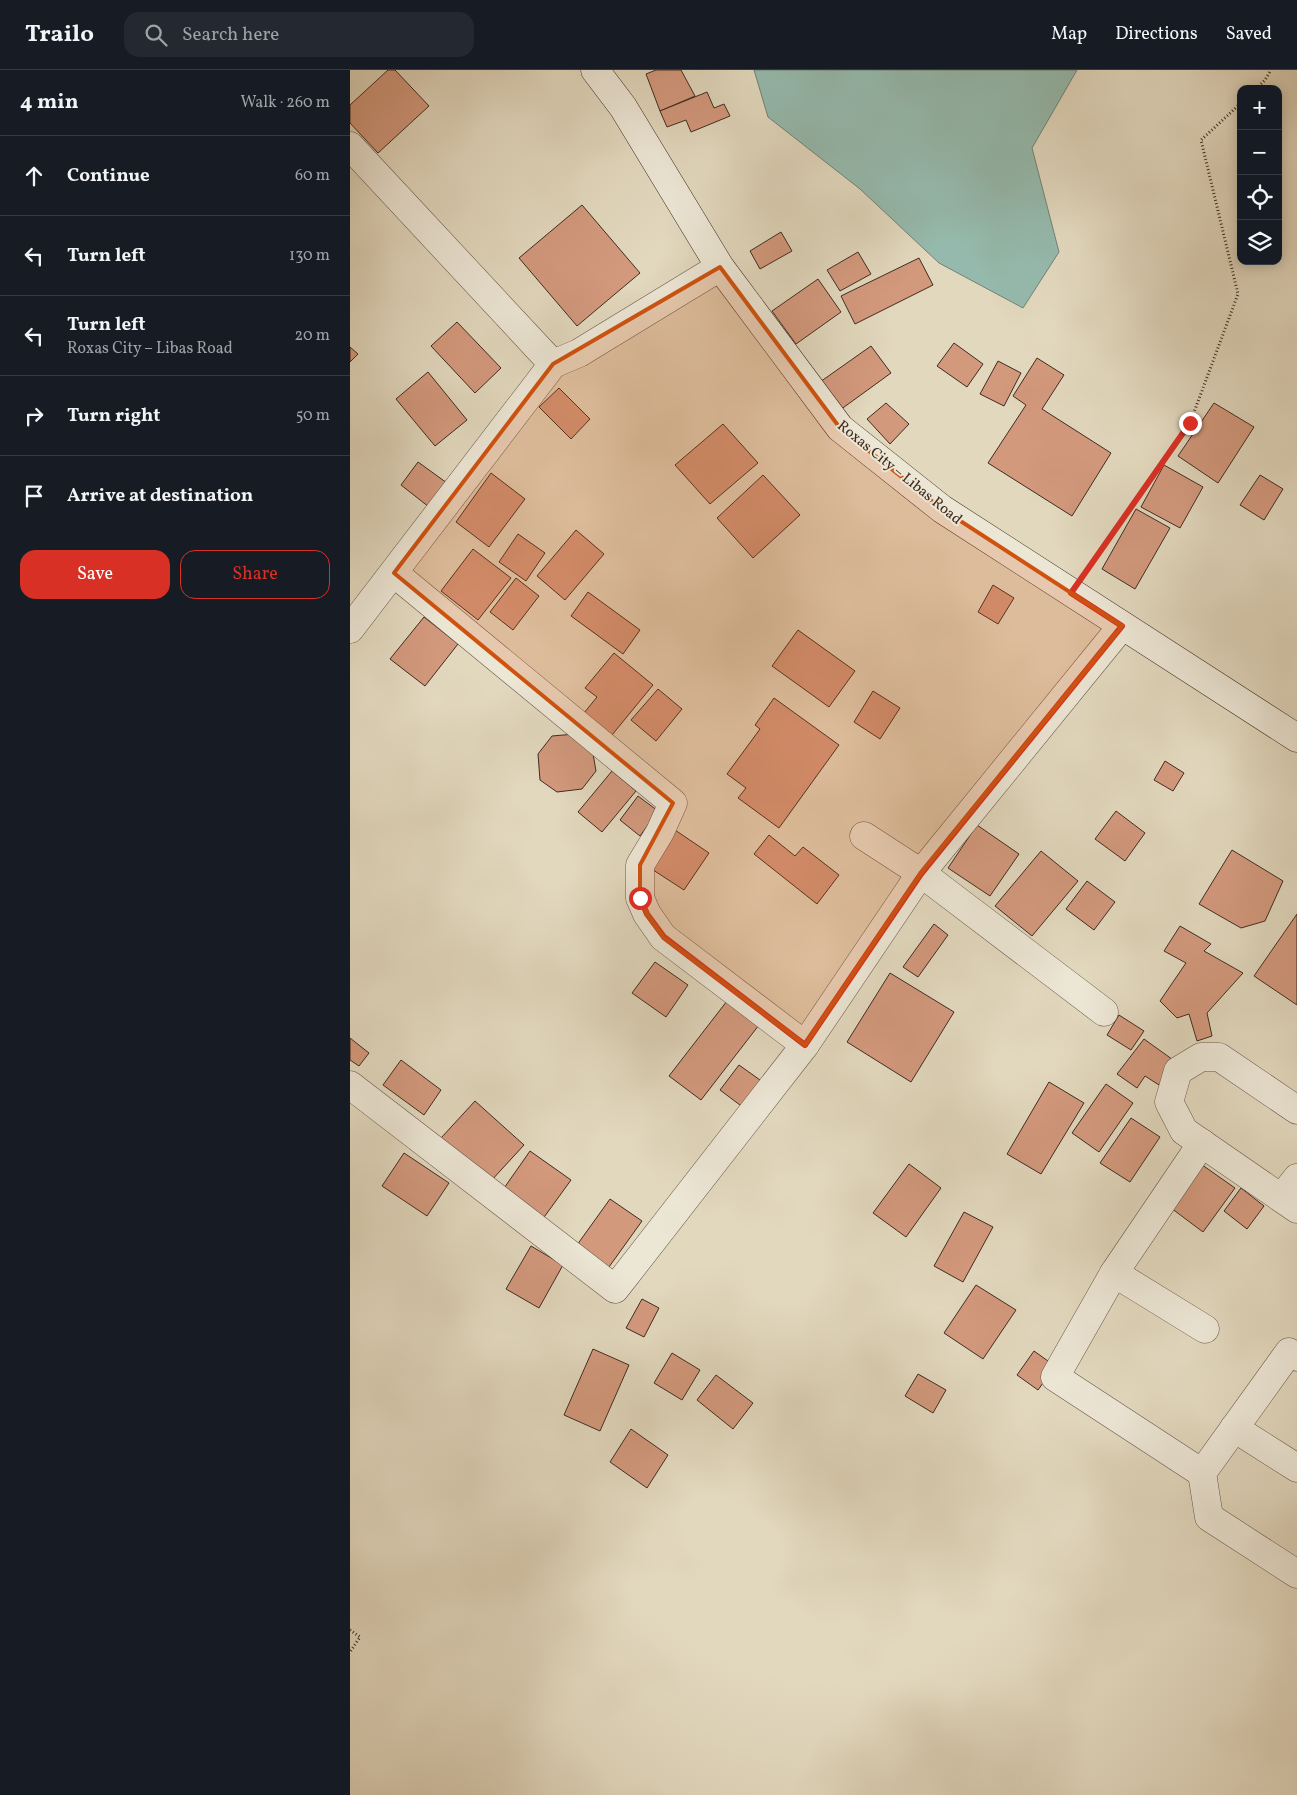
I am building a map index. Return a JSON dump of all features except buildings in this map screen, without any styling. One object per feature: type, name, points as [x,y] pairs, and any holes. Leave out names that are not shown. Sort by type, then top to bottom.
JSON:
[{"type":"street","name":"Roxas City – Libas Road","points":[[595,70],[623,107],[720,267],[840,428],[942,509],[1297,738]]},
{"type":"street","points":[[350,146],[553,364]]},
{"type":"street","points":[[350,630],[553,364],[579,353],[720,267]]},
{"type":"street","points":[[394,573],[673,804],[660,832],[640,866],[640,898],[647,914],[664,937],[805,1045]]},
{"type":"street","points":[[350,1085],[615,1289],[805,1045],[921,874],[1122,626]]},
{"type":"street","points":[[864,836],[921,874],[1104,1012]]},
{"type":"street","points":[[1291,1195],[1184,1131],[1169,1102],[1178,1071],[1202,1057],[1219,1057],[1297,1110]]},
{"type":"street","points":[[1202,1143],[1114,1273],[1055,1377],[1202,1473]]},
{"type":"street","points":[[1114,1273],[1205,1329]]},
{"type":"street","points":[[1297,1356],[1289,1352],[1202,1473],[1209,1517],[1297,1574]]},
{"type":"street","points":[[1234,1428],[1297,1468]]},
{"type":"path","points":[[1260,85],[1271,70]]},
{"type":"path","points":[[1071,593],[1190,423],[1238,294],[1201,140],[1237,107]]},
{"type":"path","points":[[350,1630],[360,1637],[350,1652]]},
{"type":"highlighted area","points":[[720,267],[840,428],[942,509],[1122,626],[921,873],[805,1045],[663,937],[647,914],[640,898],[640,865],[673,803],[394,573],[553,364]]},
{"type":"water","points":[[754,70],[1077,70],[1032,148],[1059,252],[1023,308],[939,263],[860,189],[768,117]]},
{"type":"route","points":[[640,898],[647,914],[664,937],[805,1045],[921,874],[1122,626],[1071,593],[1190,423]]}]
